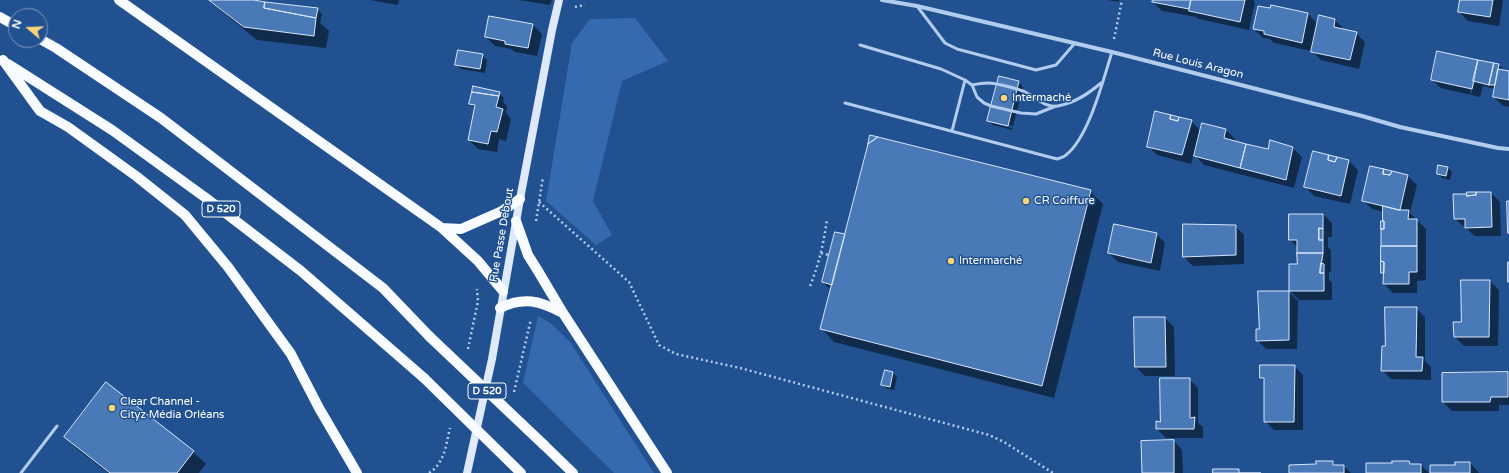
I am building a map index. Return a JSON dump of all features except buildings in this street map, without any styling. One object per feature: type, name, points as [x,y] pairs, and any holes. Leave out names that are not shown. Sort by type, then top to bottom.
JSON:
[{"type":"main road","points":[[120,0],[442,228],[478,261],[503,291]]},
{"type":"main road","name":"Rue Passe Debout","points":[[467,473],[492,359],[520,199],[559,0]]},
{"type":"main road","name":"D 520","points":[[48,44],[167,123],[382,288],[430,337],[573,473]]},
{"type":"main road","points":[[1,59],[40,110],[68,127],[130,171],[185,215],[228,267],[291,354],[319,408],[356,473]]},
{"type":"main road","name":"D 520","points":[[1,59],[112,130],[206,198],[300,271],[424,378],[521,473]]},
{"type":"main road","points":[[442,228],[461,229],[502,211],[520,199]]},
{"type":"main road","points":[[516,221],[528,255],[563,314],[667,473]]},
{"type":"main road","points":[[500,308],[512,302],[527,301],[547,305],[563,314]]},
{"type":"street","name":"Rue Louis Aragon","points":[[882,0],[917,6],[1112,52],[1400,127],[1509,149]]},
{"type":"lane","points":[[917,6],[945,43],[957,49],[1036,70],[1056,65],[1075,43]]},
{"type":"lane","points":[[860,45],[941,69],[965,80],[972,85],[977,97],[984,104],[1020,113],[1036,114],[1076,100],[1089,94],[1102,83]]},
{"type":"lane","points":[[845,104],[1057,158],[1065,156],[1074,146],[1086,127],[1112,52]]},
{"type":"lane","points":[[952,131],[965,80]]},
{"type":"lane","points":[[972,85],[988,83],[1017,90],[1027,93],[1039,102],[1056,106]]},
{"type":"lane","points":[[21,473],[57,426]]},
{"type":"path","points":[[1112,52],[1122,0]]},
{"type":"path","points":[[540,202],[629,282],[659,345],[676,354],[748,370],[989,435],[1004,442],[1053,473]]},
{"type":"path","points":[[810,286],[818,268],[827,219]]},
{"type":"path","points":[[821,253],[828,255]]},
{"type":"path","points":[[470,338],[478,301],[477,287]]},
{"type":"path","points":[[516,380],[532,312]]},
{"type":"path","points":[[428,473],[435,469],[446,451],[448,435]]},
{"type":"shaded area","points":[[635,18],[668,61],[622,81],[593,201],[612,235],[596,245],[546,201],[572,43],[590,19]]},
{"type":"shaded area","points":[[538,316],[552,324],[570,342],[654,473],[614,473],[523,383]]},
{"type":"place","name":"Intermaché","points":[[1004,98]]},
{"type":"place","name":"CR Coiffure","points":[[1026,201]]},
{"type":"place","name":"Intermarché","points":[[951,261]]},
{"type":"place","name":"Clear Channel - Cityz Média Orléans","points":[[112,408]]}]
